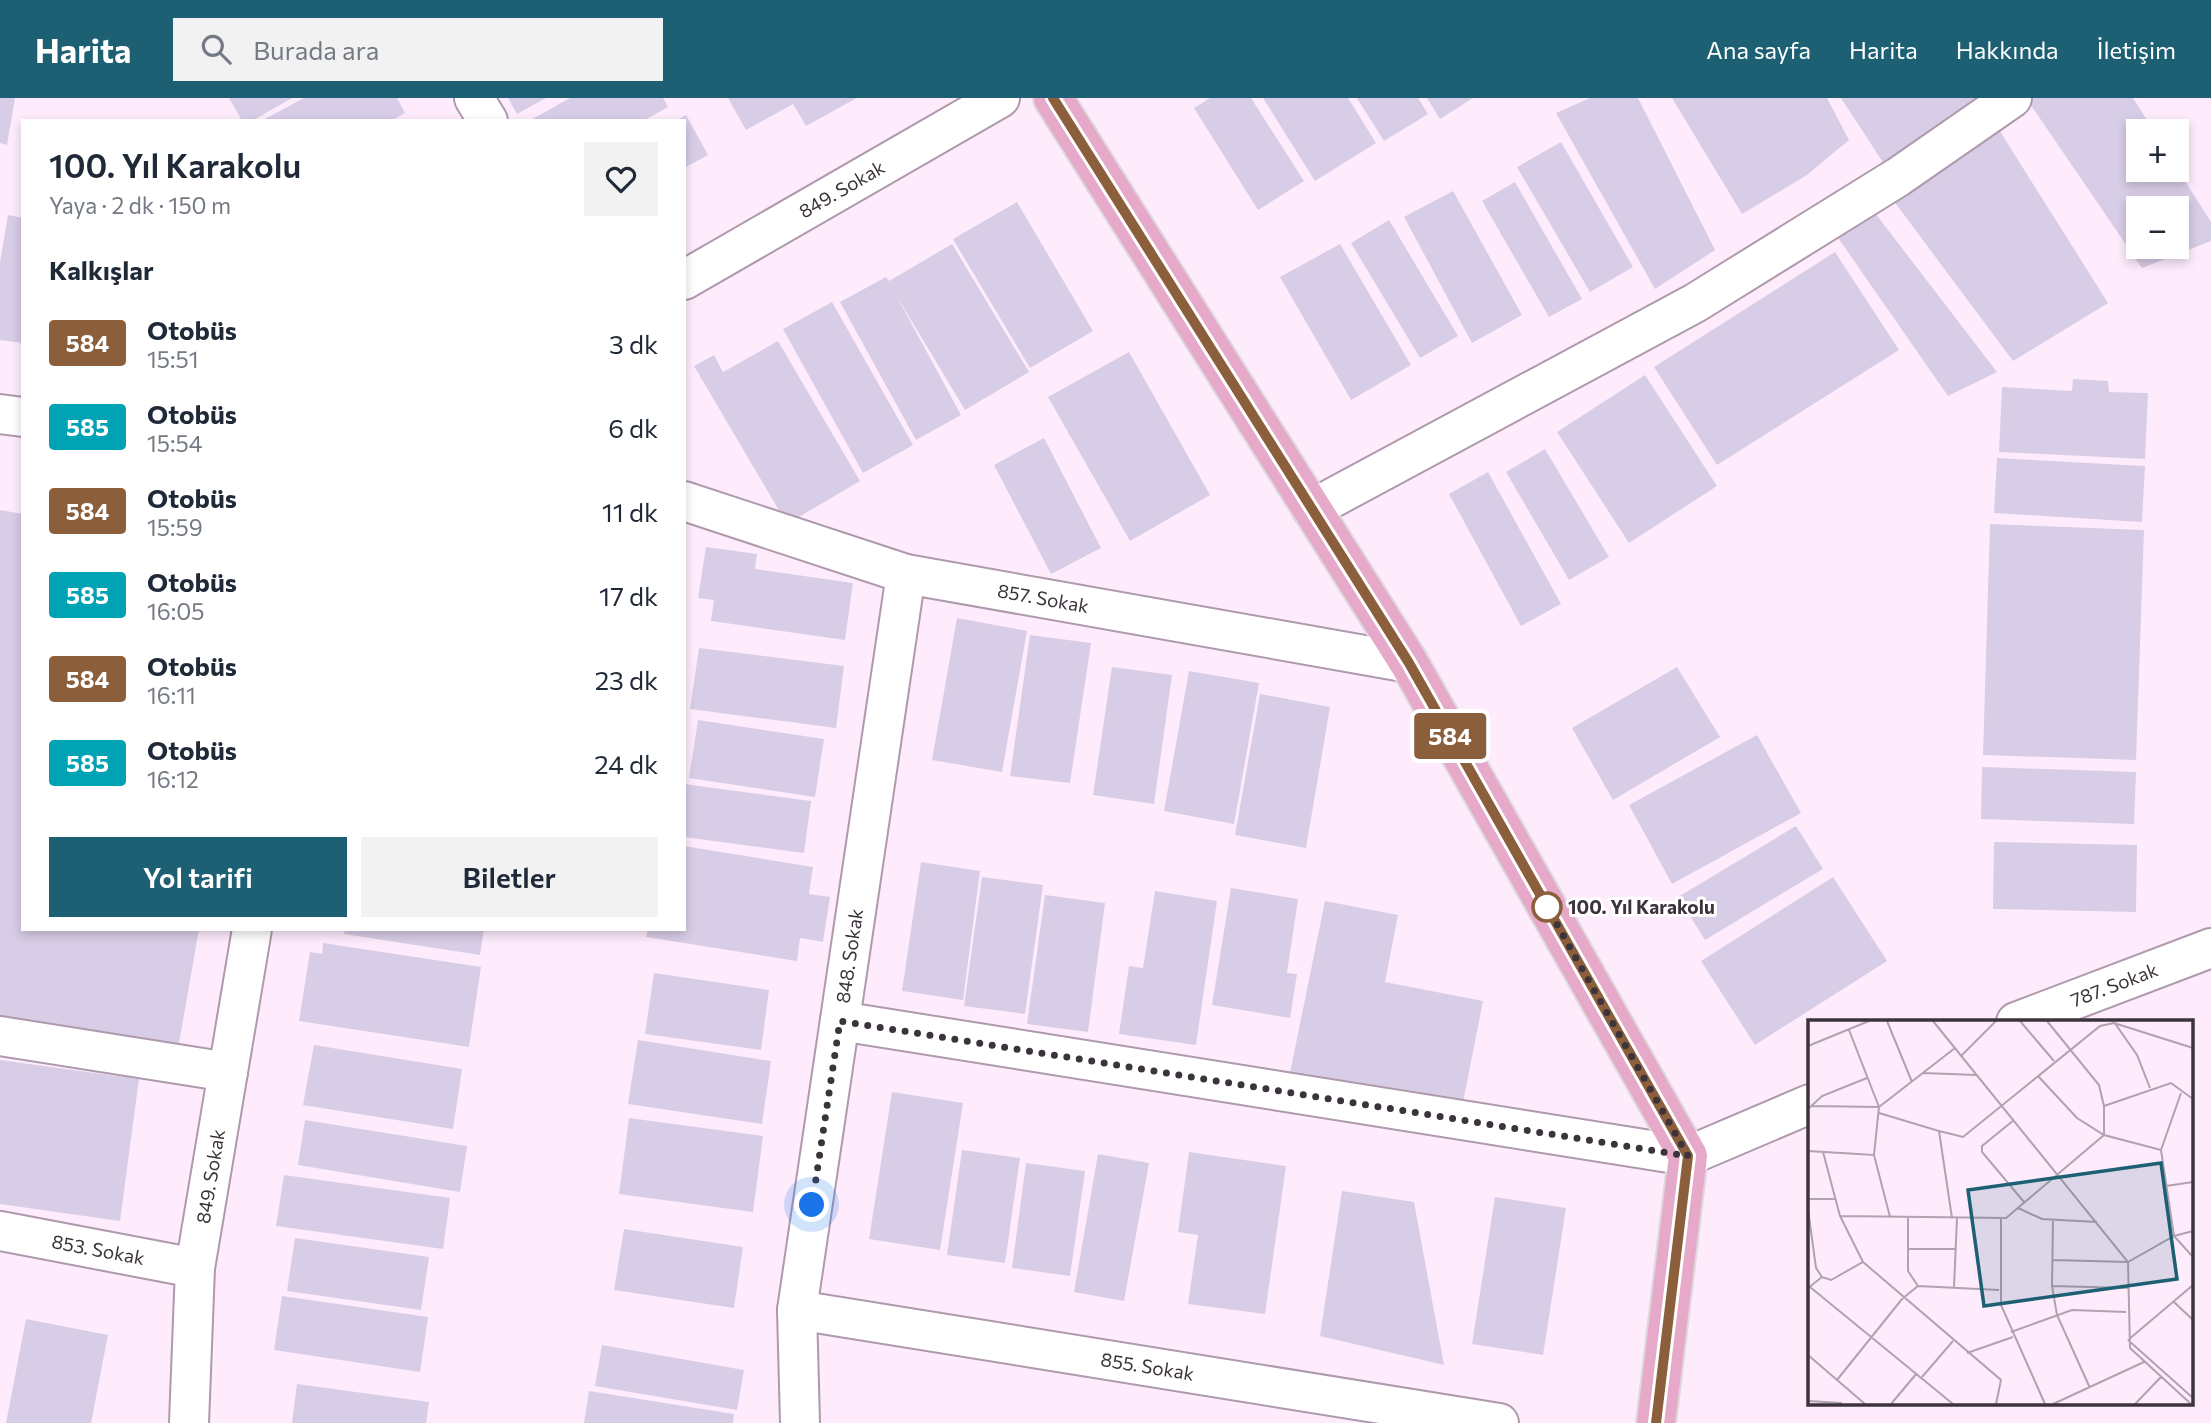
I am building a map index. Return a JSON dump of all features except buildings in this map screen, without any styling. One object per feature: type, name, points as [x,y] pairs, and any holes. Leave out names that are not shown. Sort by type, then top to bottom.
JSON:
[{"type":"main road","points":[[1053,98],[1409,663],[1688,1156],[1656,1423]]},
{"type":"street","points":[[474,98],[487,119]]},
{"type":"street","name":"849. Sokak","points":[[686,279],[1000,98]]},
{"type":"street","points":[[1312,509],[1695,303],[1898,177],[2012,98]]},
{"type":"street","points":[[0,414],[21,417]]},
{"type":"street","name":"857. Sokak","points":[[686,502],[906,574],[1409,663]]},
{"type":"street","name":"848. Sokak","points":[[800,1423],[797,1310],[906,574]]},
{"type":"street","name":"849. Sokak","points":[[189,1423],[195,1268],[252,931]]},
{"type":"street","name":"787. Sokak","points":[[2021,1020],[2211,948]]},
{"type":"street","points":[[840,1021],[1688,1156],[1808,1105]]},
{"type":"street","points":[[0,1036],[228,1072]]},
{"type":"street","name":"853. Sokak","points":[[0,1231],[195,1268]]},
{"type":"street","name":"855. Sokak","points":[[797,1310],[1499,1423]]},
{"type":"bus line","name":"584","points":[[1053,98],[1409,663],[1688,1156],[1656,1423]]},
{"type":"place","name":"100. Yıl Karakolu","points":[[1547,907]]},
{"type":"route","points":[[812,1205],[840,1021],[1688,1156],[1542,898],[1547,907]]}]
